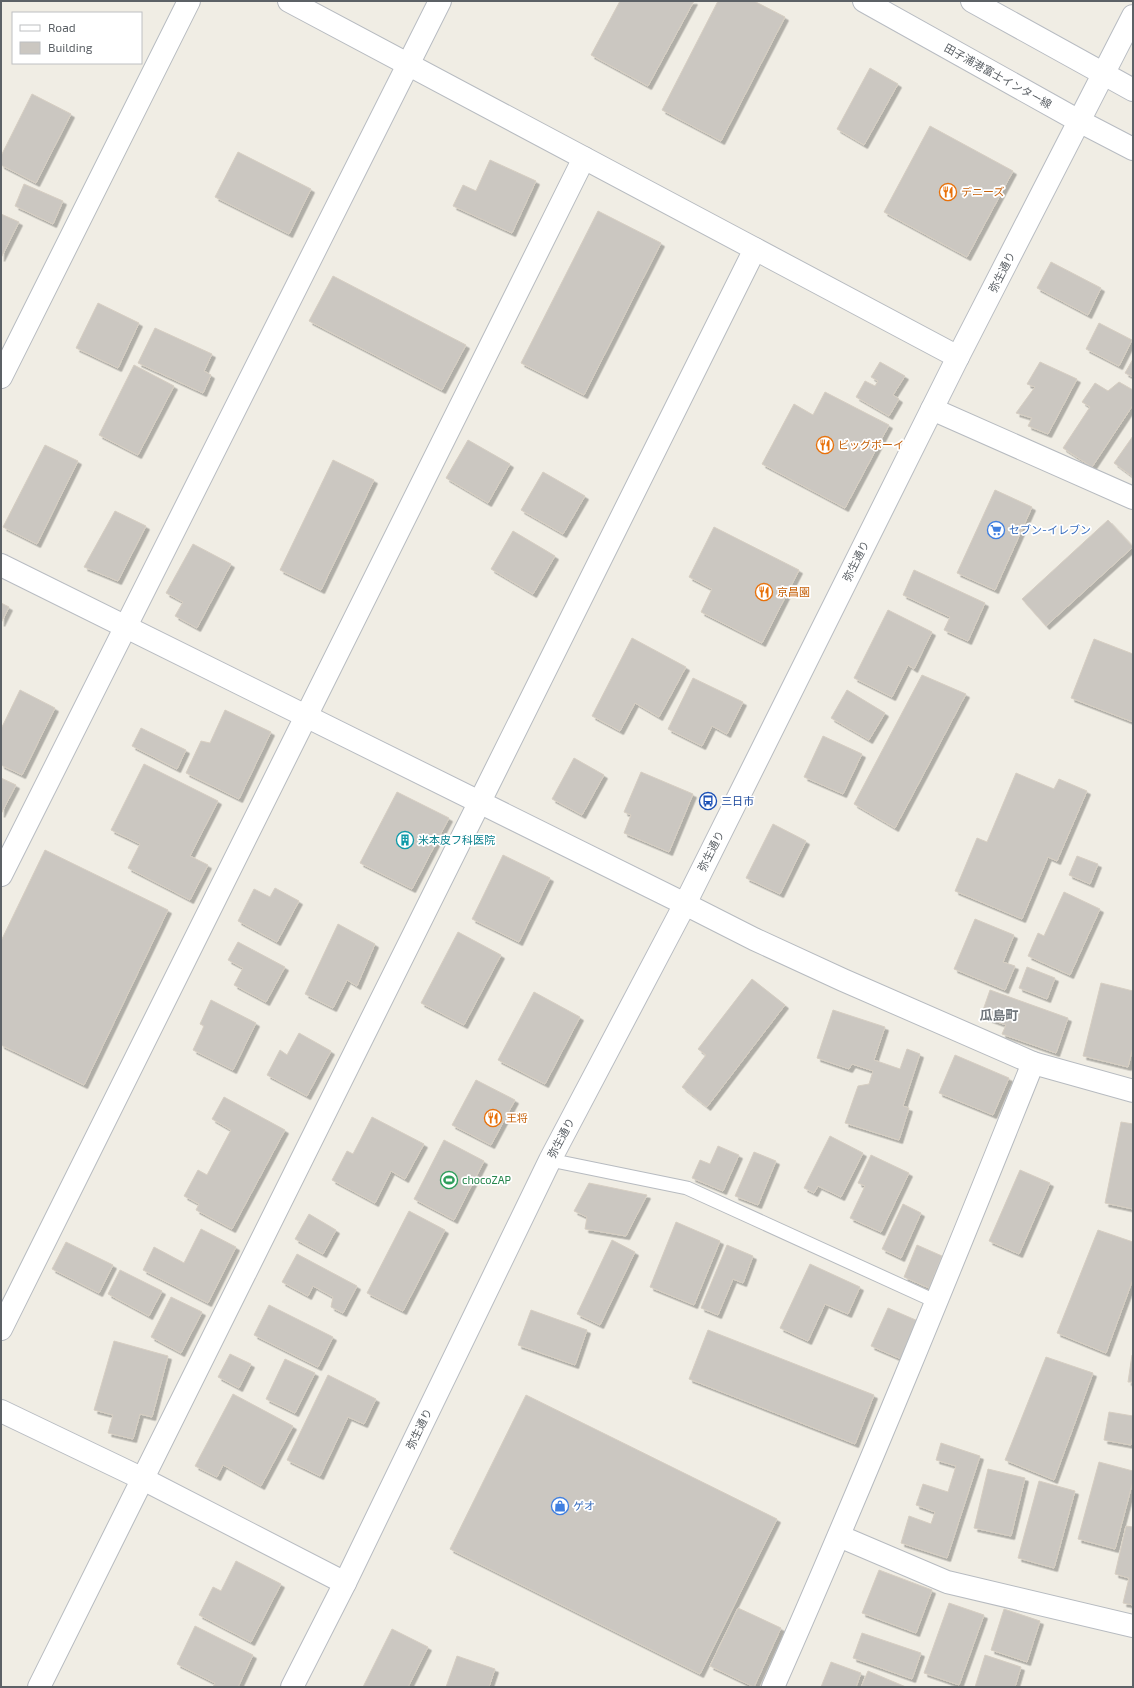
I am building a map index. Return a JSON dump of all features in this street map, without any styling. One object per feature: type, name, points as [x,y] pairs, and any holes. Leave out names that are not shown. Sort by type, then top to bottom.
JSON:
[{"type":"street","points":[[1,377],[189,1]]},
{"type":"street","points":[[289,1],[958,357]]},
{"type":"street","points":[[1,875],[440,1]]},
{"type":"street","name":"田子浦港富士インター線","points":[[864,1],[1079,121],[1133,149]]},
{"type":"street","points":[[972,1],[1133,90]]},
{"type":"street","name":"弥生通り","points":[[292,1687],[345,1583],[550,1160],[685,904],[958,357],[1133,16]]},
{"type":"street","points":[[1,1329],[584,158]]},
{"type":"street","points":[[39,1687],[755,249]]},
{"type":"street","points":[[932,409],[1133,498]]},
{"type":"street","points":[[1,565],[754,939],[1033,1063],[1133,1091]]},
{"type":"street","points":[[773,1687],[839,1536],[937,1302],[1033,1063]]},
{"type":"street","points":[[1,1411],[143,1479],[345,1583]]},
{"type":"street","points":[[839,1536],[947,1582],[1133,1626]]},
{"type":"lane","points":[[550,1160],[687,1188],[937,1302]]},
{"type":"building","points":[[620,1],[694,1],[648,86],[591,55]]},
{"type":"building","points":[[718,1],[754,1],[785,17],[721,141],[662,110]]},
{"type":"building","points":[[870,68],[898,84],[864,145],[837,129]]},
{"type":"building","points":[[32,94],[71,114],[36,183],[1,165],[1,156]]},
{"type":"building","name":"デニーズ","points":[[930,126],[1013,171],[967,257],[884,212]]},
{"type":"building","points":[[238,152],[311,189],[289,234],[215,197]]},
{"type":"building","points":[[490,160],[536,181],[512,233],[453,206],[463,185],[476,191]]},
{"type":"building","points":[[24,184],[63,201],[53,224],[15,206]]},
{"type":"building","points":[[598,211],[661,243],[584,395],[521,363]]},
{"type":"building","points":[[1,214],[19,222],[1,258]]},
{"type":"building","points":[[1051,262],[1101,288],[1088,315],[1037,288]]},
{"type":"building","points":[[333,276],[466,345],[442,390],[309,321]]},
{"type":"building","points":[[98,303],[139,323],[118,368],[76,348]]},
{"type":"building","points":[[1099,323],[1132,340],[1119,366],[1086,349]]},
{"type":"building","points":[[155,328],[212,354],[204,371],[211,375],[203,393],[138,363]]},
{"type":"building","points":[[1133,359],[1133,377],[1125,373]]},
{"type":"building","points":[[880,362],[905,376],[893,395],[899,399],[889,416],[856,397],[865,381],[875,386],[878,381],[871,377]]},
{"type":"building","points":[[1040,362],[1077,379],[1048,434],[1028,426],[1032,418],[1016,413],[1035,387],[1027,384]]},
{"type":"building","points":[[134,365],[174,386],[138,455],[99,435]]},
{"type":"building","points":[[1119,382],[1133,390],[1133,405],[1092,467],[1063,448],[1090,407],[1082,402],[1095,383],[1108,391]]},
{"type":"building","name":"ビッグボーイ","points":[[825,392],[889,425],[845,508],[762,464],[794,404],[813,415]]},
{"type":"building","points":[[1133,436],[1133,477],[1114,463]]},
{"type":"building","points":[[468,440],[510,464],[488,503],[446,478]]},
{"type":"building","points":[[45,445],[78,461],[37,544],[3,527]]},
{"type":"building","points":[[333,460],[374,480],[321,590],[280,570]]},
{"type":"building","points":[[543,472],[585,496],[563,534],[521,510]]},
{"type":"building","points":[[995,490],[1032,507],[995,590],[957,573]]},
{"type":"building","points":[[115,511],[146,526],[118,581],[84,567]]},
{"type":"building","points":[[1108,520],[1133,547],[1046,626],[1022,599]]},
{"type":"building","points":[[714,527],[799,570],[762,643],[701,612],[712,589],[689,577]]},
{"type":"building","points":[[513,531],[555,556],[533,594],[491,569]]},
{"type":"building","points":[[193,544],[231,564],[197,628],[175,616],[183,602],[166,593]]},
{"type":"building","points":[[914,570],[985,603],[968,641],[944,630],[950,617],[903,595]]},
{"type":"building","points":[[1,603],[9,607],[1,623]]},
{"type":"building","points":[[888,610],[932,632],[914,669],[908,665],[892,697],[854,678]]},
{"type":"building","points":[[632,638],[686,667],[659,717],[635,703],[620,731],[592,716]]},
{"type":"building","points":[[1094,639],[1133,654],[1133,722],[1071,698]]},
{"type":"building","points":[[922,675],[966,694],[895,828],[854,804]]},
{"type":"building","points":[[693,678],[743,702],[727,734],[712,726],[702,746],[668,729]]},
{"type":"building","points":[[20,690],[55,708],[22,775],[1,765],[1,729]]},
{"type":"building","points":[[847,690],[885,713],[869,740],[831,718]]},
{"type":"building","points":[[225,710],[271,732],[239,799],[186,773],[201,741],[210,743]]},
{"type":"building","points":[[141,728],[186,750],[177,769],[132,746]]},
{"type":"building","points":[[823,736],[862,754],[843,794],[804,777]]},
{"type":"building","points":[[574,758],[604,775],[582,815],[552,799]]},
{"type":"building","points":[[144,764],[218,801],[190,856],[208,865],[190,900],[128,868],[140,844],[111,830]]},
{"type":"building","points":[[641,772],[693,794],[669,852],[624,833],[631,815],[624,812]]},
{"type":"building","points":[[1016,773],[1054,789],[1059,779],[1087,791],[1057,861],[1048,857],[1022,919],[955,891],[977,838],[987,842]]},
{"type":"building","points":[[1,778],[16,785],[1,814]]},
{"type":"building","name":"米本皮フ科医院","points":[[397,792],[449,818],[412,889],[360,863]]},
{"type":"building","points":[[773,824],[806,841],[780,894],[746,878]]},
{"type":"building","points":[[45,850],[168,910],[84,1085],[1,1045],[1,941]]},
{"type":"building","points":[[503,855],[550,878],[519,942],[472,919]]},
{"type":"building","points":[[1077,856],[1098,864],[1090,884],[1069,875]]},
{"type":"building","points":[[275,888],[299,901],[277,942],[238,921],[254,889],[270,897]]},
{"type":"building","points":[[1064,892],[1100,909],[1070,975],[1028,956],[1038,933],[1044,936]]},
{"type":"building","points":[[975,919],[1014,935],[1003,962],[1015,966],[1005,990],[954,969]]},
{"type":"building","points":[[338,924],[375,944],[357,986],[347,980],[333,1008],[305,994]]},
{"type":"building","points":[[458,932],[501,955],[464,1025],[421,1003]]},
{"type":"building","points":[[238,942],[285,967],[266,1002],[234,985],[243,968],[228,960]]},
{"type":"building","points":[[1027,967],[1055,978],[1047,999],[1019,988]]},
{"type":"building","points":[[752,979],[785,1005],[707,1107],[682,1087],[706,1055],[698,1049]]},
{"type":"building","points":[[1101,983],[1133,991],[1133,1047],[1128,1067],[1083,1056]]},
{"type":"building","points":[[990,990],[1068,1018],[1056,1053],[1002,1034],[1006,1025],[981,1016]]},
{"type":"building","points":[[534,992],[580,1017],[545,1084],[498,1060]]},
{"type":"building","points":[[211,1000],[256,1023],[233,1070],[193,1050],[204,1026],[200,1024]]},
{"type":"building","points":[[833,1010],[885,1027],[874,1060],[900,1069],[907,1049],[920,1054],[903,1106],[909,1108],[899,1140],[845,1123],[858,1086],[869,1084],[873,1071],[852,1064],[849,1069],[817,1058]]},
{"type":"building","points":[[299,1033],[331,1051],[307,1096],[267,1075],[280,1050],[287,1055]]},
{"type":"building","points":[[955,1055],[1009,1078],[993,1115],[939,1093]]},
{"type":"building","points":[[476,1080],[515,1100],[491,1145],[452,1125]]},
{"type":"building","points":[[224,1097],[285,1130],[232,1229],[196,1210],[199,1204],[184,1196],[198,1170],[207,1175],[231,1130],[212,1119]]},
{"type":"building","points":[[372,1117],[424,1144],[405,1179],[391,1171],[375,1203],[332,1180],[347,1151],[353,1154]]},
{"type":"building","points":[[1121,1122],[1133,1124],[1133,1209],[1105,1203]]},
{"type":"building","points":[[830,1136],[863,1153],[841,1197],[818,1186],[814,1193],[804,1188]]},
{"type":"building","name":"chocoZAP","points":[[444,1140],[484,1161],[454,1220],[414,1199]]},
{"type":"building","points":[[718,1146],[739,1155],[723,1191],[692,1178],[700,1160],[710,1164]]},
{"type":"building","points":[[754,1152],[776,1161],[758,1205],[735,1196]]},
{"type":"building","points":[[871,1155],[909,1173],[881,1232],[850,1218],[865,1186],[858,1183]]},
{"type":"building","points":[[1020,1170],[1050,1183],[1019,1254],[989,1241]]},
{"type":"building","points":[[589,1183],[647,1195],[626,1236],[585,1229],[587,1217],[574,1211]]},
{"type":"building","points":[[903,1204],[921,1213],[901,1258],[882,1249]]},
{"type":"building","points":[[409,1211],[445,1230],[403,1311],[367,1293]]},
{"type":"building","points":[[309,1214],[336,1230],[323,1254],[295,1239]]},
{"type":"building","points":[[676,1222],[720,1241],[694,1305],[650,1287]]},
{"type":"building","points":[[201,1229],[236,1247],[208,1303],[143,1270],[154,1247],[184,1263]]},
{"type":"building","points":[[1098,1230],[1133,1242],[1133,1279],[1106,1353],[1057,1333]]},
{"type":"building","points":[[612,1240],[635,1252],[600,1325],[577,1314]]},
{"type":"building","points":[[66,1242],[113,1265],[99,1293],[52,1269]]},
{"type":"building","points":[[727,1245],[753,1256],[743,1283],[733,1279],[718,1315],[701,1308]]},
{"type":"building","points":[[917,1245],[942,1256],[929,1288],[904,1277]]},
{"type":"building","points":[[297,1254],[357,1286],[343,1313],[331,1307],[333,1297],[313,1286],[308,1296],[282,1282]]},
{"type":"building","points":[[810,1264],[860,1287],[848,1314],[825,1304],[808,1341],[780,1328]]},
{"type":"building","points":[[120,1270],[162,1291],[149,1316],[108,1294]]},
{"type":"building","points":[[171,1297],[202,1312],[181,1353],[151,1337]]},
{"type":"building","points":[[269,1305],[333,1337],[318,1367],[254,1335]]},
{"type":"building","points":[[888,1308],[918,1321],[901,1359],[871,1346]]},
{"type":"building","points":[[531,1310],[587,1330],[575,1365],[518,1345]]},
{"type":"building","points":[[708,1330],[874,1395],[855,1444],[689,1379]]},
{"type":"building","points":[[114,1341],[168,1356],[152,1417],[140,1414],[133,1439],[108,1433],[113,1415],[94,1410]]},
{"type":"building","points":[[230,1354],[251,1364],[239,1388],[218,1377]]},
{"type":"building","points":[[1132,1355],[1133,1382],[1128,1382]]},
{"type":"building","points":[[1046,1357],[1093,1373],[1054,1480],[1005,1460]]},
{"type":"building","points":[[285,1359],[315,1373],[295,1413],[266,1399]]},
{"type":"building","points":[[328,1375],[376,1399],[364,1424],[348,1417],[320,1476],[287,1460]]},
{"type":"building","points":[[233,1394],[293,1426],[261,1486],[223,1465],[217,1477],[195,1466]]},
{"type":"building","points":[[526,1395],[777,1519],[700,1674],[450,1549]]},
{"type":"building","points":[[1109,1412],[1133,1416],[1131,1445],[1104,1440]]},
{"type":"building","points":[[941,1443],[980,1456],[947,1558],[901,1543],[909,1516],[931,1524],[935,1512],[916,1505],[923,1484],[948,1492],[956,1466],[936,1460]]},
{"type":"building","points":[[1099,1462],[1133,1471],[1133,1481],[1115,1549],[1078,1539]]},
{"type":"building","points":[[988,1469],[1025,1478],[1011,1536],[974,1528]]},
{"type":"building","points":[[1039,1481],[1075,1491],[1054,1568],[1018,1558]]},
{"type":"building","points":[[1126,1526],[1133,1527],[1133,1605],[1123,1603],[1129,1578],[1115,1574]]},
{"type":"building","points":[[236,1561],[281,1584],[251,1642],[199,1615],[213,1587],[221,1591]]},
{"type":"building","points":[[879,1570],[932,1590],[916,1633],[862,1613]]},
{"type":"building","points":[[949,1603],[984,1615],[959,1685],[924,1673]]},
{"type":"building","points":[[738,1608],[781,1628],[754,1687],[710,1666]]},
{"type":"building","points":[[1004,1609],[1040,1621],[1027,1662],[991,1650]]},
{"type":"building","points":[[195,1626],[253,1655],[238,1687],[213,1687],[215,1683],[177,1664]]},
{"type":"building","points":[[392,1629],[428,1647],[408,1687],[363,1687]]},
{"type":"building","points":[[862,1633],[921,1653],[912,1679],[853,1658]]},
{"type":"building","points":[[985,1655],[1021,1667],[1015,1687],[975,1687]]},
{"type":"building","points":[[457,1656],[495,1669],[489,1687],[446,1687]]},
{"type":"building","points":[[831,1662],[861,1673],[856,1687],[821,1687]]},
{"type":"building","points":[[868,1671],[906,1687],[861,1687]]},
{"type":"place","name":"デニーズ","points":[[948,192]]},
{"type":"place","name":"ビッグボーイ","points":[[825,445]]},
{"type":"place","name":"セブン-イレブン","points":[[996,530]]},
{"type":"place","name":"京昌園","points":[[764,592]]},
{"type":"place","name":"三日市","points":[[708,801]]},
{"type":"place","name":"米本皮フ科医院","points":[[405,840]]},
{"type":"place","name":"王将","points":[[493,1118]]},
{"type":"place","name":"chocoZAP","points":[[449,1180]]},
{"type":"place","name":"ゲオ","points":[[560,1506]]},
{"type":"district","name":"瓜島町","points":[[999,1015]]}]
